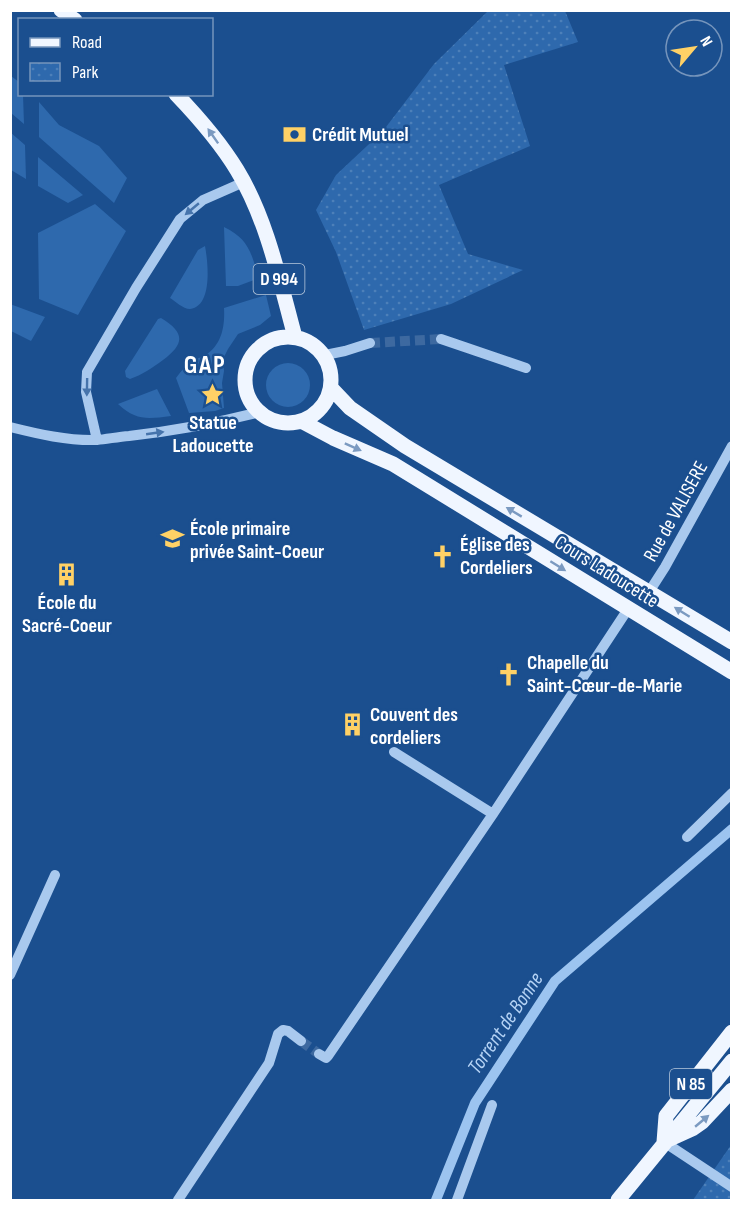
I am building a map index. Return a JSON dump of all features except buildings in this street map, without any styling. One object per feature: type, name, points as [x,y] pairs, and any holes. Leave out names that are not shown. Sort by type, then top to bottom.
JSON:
[{"type":"main road","name":"D 994","points":[[178,96],[208,128],[244,182],[261,222],[295,337]]},
{"type":"main road","points":[[279,337],[295,337],[311,343],[325,356],[331,371],[331,388],[325,402],[315,414],[301,421],[279,422],[260,412],[250,400],[246,384],[246,369],[253,355],[264,344],[279,337]]},
{"type":"main road","name":"Cours Ladoucette","points":[[331,388],[350,408],[405,446],[732,642]]},
{"type":"main road","name":"Cours Ladoucette","points":[[301,421],[333,438],[393,464],[732,672]]},
{"type":"main road","name":"N 85","points":[[664,1142],[666,1116],[732,1032]]},
{"type":"main road","name":"N 85","points":[[618,1200],[732,1061]]},
{"type":"main road","points":[[664,1142],[702,1122],[732,1090]]},
{"type":"street","points":[[97,440],[86,392],[87,372],[180,219],[202,200],[244,182]]},
{"type":"street","points":[[441,339],[526,368]]},
{"type":"street","points":[[325,356],[370,343]]},
{"type":"street","points":[[10,427],[38,434],[97,440],[158,433],[260,412]]},
{"type":"street","name":"Rue de VALISERE","points":[[649,592],[732,446]]},
{"type":"street","points":[[319,1054],[326,1058],[328,1056],[494,814],[628,609]]},
{"type":"street","points":[[394,752],[494,814]]},
{"type":"street","points":[[687,837],[732,793]]},
{"type":"street","points":[[10,975],[55,875]]},
{"type":"street","points":[[178,1200],[269,1063],[278,1034],[283,1030],[288,1031],[302,1041]]},
{"type":"street","points":[[457,1200],[492,1106]]},
{"type":"street","points":[[664,1142],[732,1187]]},
{"type":"green space","points":[[488,11],[565,11],[578,42],[504,65],[530,146],[439,185],[468,254],[523,270],[451,304],[364,330],[336,252],[316,210],[336,175],[383,131],[434,64]]},
{"type":"green space","points":[[11,76],[18,81],[18,96],[23,96],[24,124],[11,113]]},
{"type":"green space","points":[[39,102],[59,125],[99,146],[127,178],[114,203],[39,137]]},
{"type":"green space","points":[[10,132],[25,145],[26,179],[11,170]]},
{"type":"green space","points":[[38,157],[83,195],[68,203],[38,186]]},
{"type":"green space","points":[[95,204],[126,231],[78,315],[39,299],[38,233]]},
{"type":"green space","points":[[224,227],[244,242],[251,254],[259,278],[238,286],[226,286]]},
{"type":"green space","points":[[205,246],[208,272],[206,292],[197,306],[187,309],[170,298],[198,250]]},
{"type":"green space","points":[[266,295],[271,316],[260,325],[238,334],[223,359],[224,408],[189,413],[176,378],[188,364],[206,355],[216,346],[223,328],[224,308]]},
{"type":"green space","points":[[10,304],[45,317],[31,341],[11,331]]},
{"type":"green space","points":[[161,318],[175,329],[179,339],[178,344],[170,354],[151,368],[130,379],[126,377],[125,371],[158,319]]},
{"type":"green space","points":[[288,363],[303,370],[310,385],[303,400],[288,407],[273,400],[266,385],[273,370]]},
{"type":"green space","points":[[157,389],[171,416],[143,418],[125,410],[118,404]]},
{"type":"green space","points":[[731,1145],[731,1200],[693,1200]]},
{"type":"waterway","name":"Torrent de Bonne","points":[[436,1200],[475,1103],[555,981],[732,829]]},
{"type":"tunnel","points":[[370,343],[441,339]]},
{"type":"tunnel","points":[[301,1041],[319,1054]]},
{"type":"place","name":"Crédit Mutuel","points":[[294,134]]},
{"type":"place","name":"Statue Ladoucette","points":[[213,395]]},
{"type":"place","name":"École primaire privée Saint-Coeur","points":[[172,539]]},
{"type":"place","name":"Église des Cordeliers","points":[[442,556]]},
{"type":"place","name":"École du Sacré-Coeur","points":[[67,574]]},
{"type":"place","name":"Chapelle du Saint-Cœur-de-Marie","points":[[509,674]]},
{"type":"place","name":"Couvent des cordeliers","points":[[352,725]]},
{"type":"district","name":"GAP","points":[[205,364]]}]
